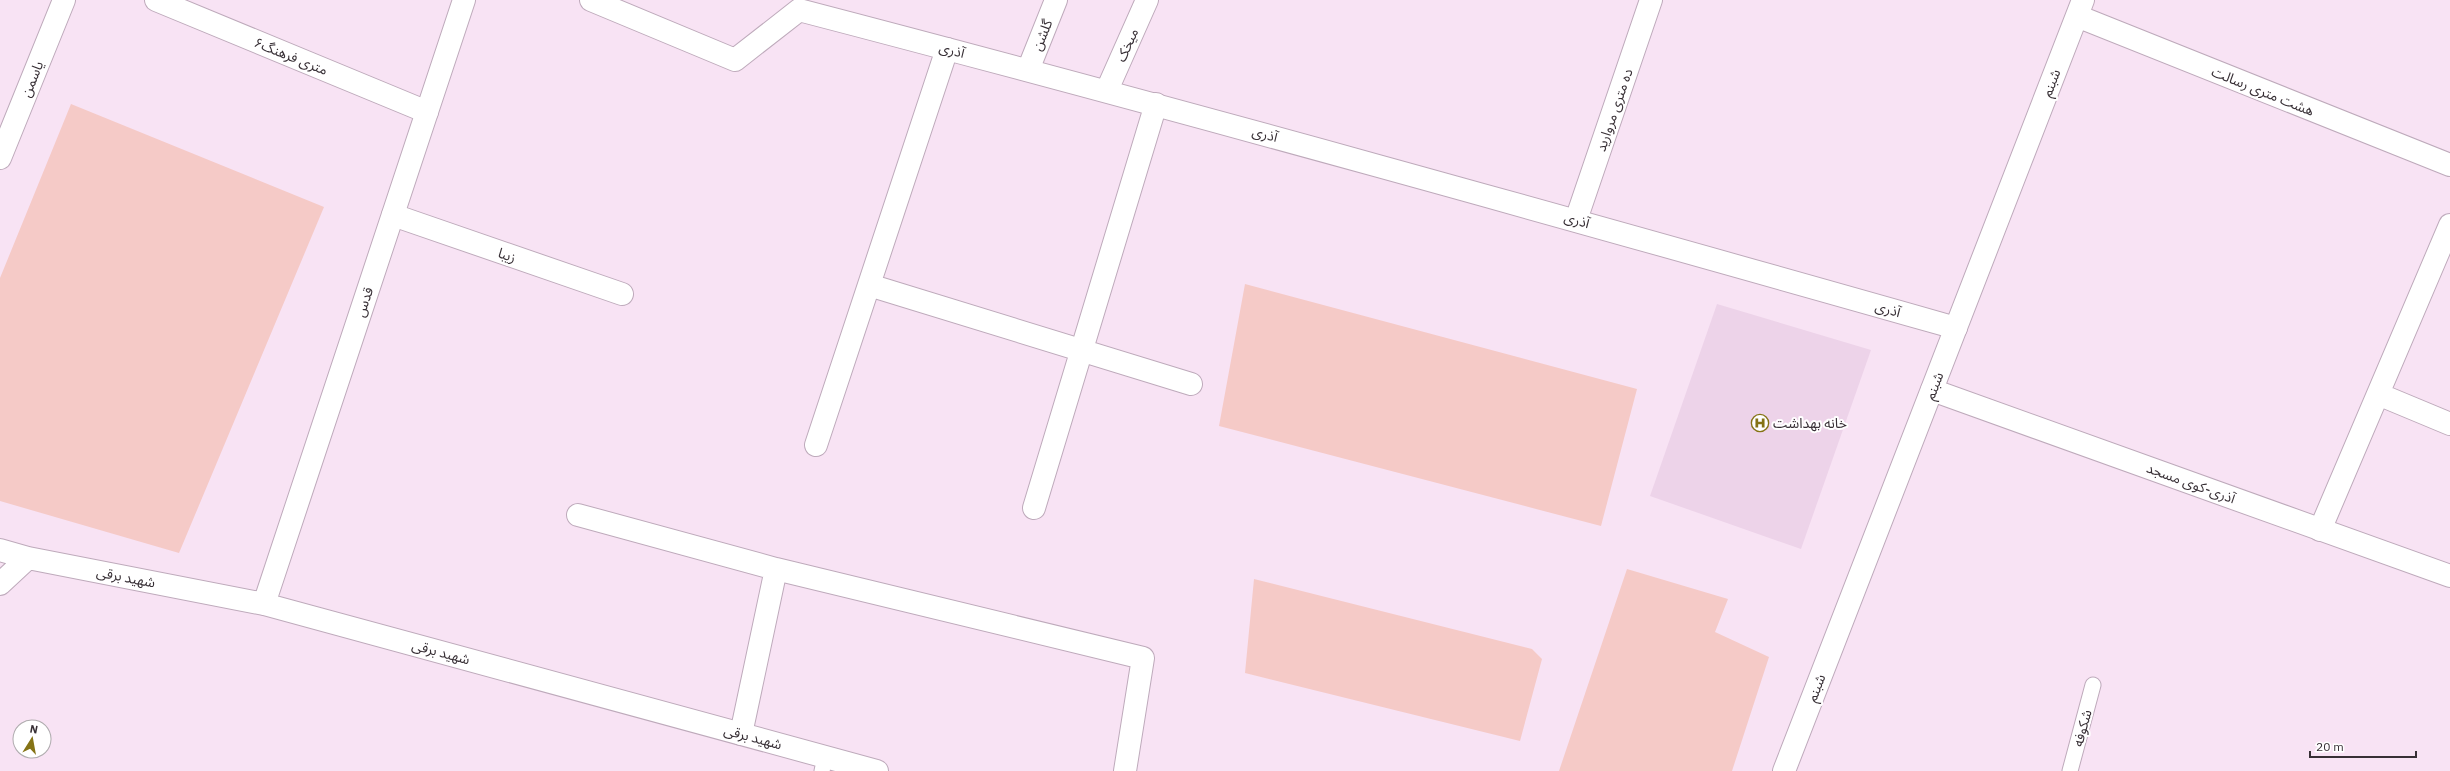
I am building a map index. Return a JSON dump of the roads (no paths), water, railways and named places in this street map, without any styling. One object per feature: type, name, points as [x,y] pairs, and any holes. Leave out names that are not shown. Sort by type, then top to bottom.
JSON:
[{"type":"street","name":"یاسمن","points":[[0,158],[4,136],[64,0]]},
{"type":"street","name":"۶متری فرهنگ","points":[[156,0],[427,112]]},
{"type":"street","name":"قدس","points":[[264,604],[464,0]]},
{"type":"street","name":"آذری","points":[[591,0],[735,60],[799,10],[1107,90],[1576,220],[1956,328]]},
{"type":"street","name":"گلشن","points":[[1028,70],[1056,0]]},
{"type":"street","name":"میخک","points":[[1107,90],[1147,0]]},
{"type":"street","name":"ده متری مروارید","points":[[1576,220],[1651,0]]},
{"type":"street","name":"هشت متری رسالت","points":[[2080,8],[2450,166]]},
{"type":"street","name":"شبنم","points":[[1784,771],[2080,8]]},
{"type":"street","points":[[816,445],[947,49]]},
{"type":"street","points":[[1034,508],[1156,104]]},
{"type":"street","name":"زیبا","points":[[393,215],[622,294]]},
{"type":"street","points":[[2320,530],[2450,225]]},
{"type":"street","points":[[869,285],[1191,384]]},
{"type":"street","name":"آذری-کوی مسجد","points":[[1932,390],[2450,576]]},
{"type":"street","points":[[2378,394],[2450,424]]},
{"type":"street","points":[[578,515],[776,569],[1143,658],[1125,771]]},
{"type":"street","name":"شهید برقی","points":[[0,550],[28,558],[264,604],[741,734],[823,764],[877,771]]},
{"type":"street","points":[[0,584],[28,558]]},
{"type":"street","points":[[741,734],[776,569]]},
{"type":"lane","name":"شکوفه","points":[[2070,771],[2093,685]]},
{"type":"place","name":"خانه بهداشت","points":[[1760,423]]}]
